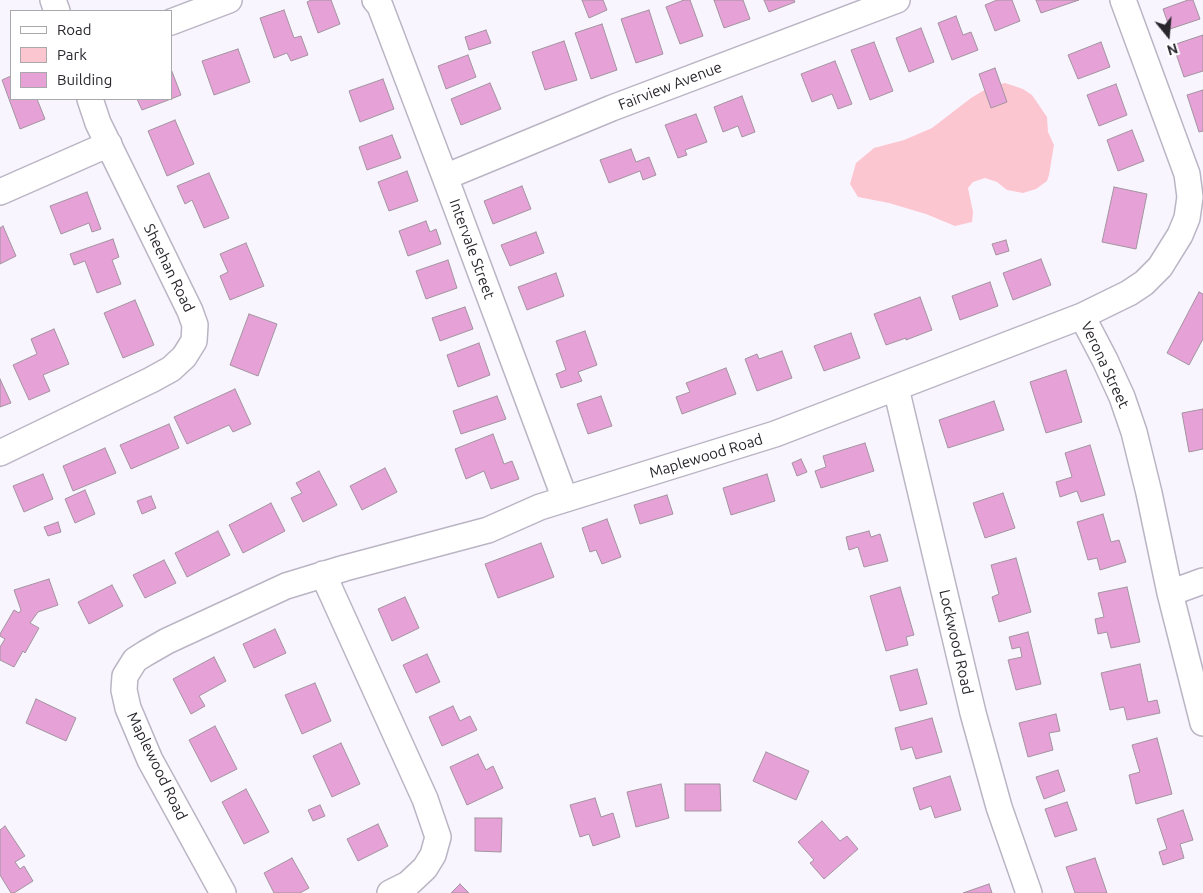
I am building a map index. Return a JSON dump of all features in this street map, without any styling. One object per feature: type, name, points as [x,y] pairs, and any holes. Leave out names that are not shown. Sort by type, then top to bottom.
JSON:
[{"type":"street","points":[[172,22],[229,0]]},
{"type":"street","name":"Intervale Street","points":[[375,0],[380,6],[565,499]]},
{"type":"street","name":"Fairview Avenue","points":[[445,177],[612,108],[897,0]]},
{"type":"street","name":"Verona Street","points":[[1123,0],[1187,174],[1190,197],[1187,218],[1180,235],[1160,267],[1129,293],[1082,316],[1122,397],[1134,432],[1170,593],[1203,723]]},
{"type":"street","name":"Sheehan Road","points":[[0,453],[171,369],[184,356],[194,341],[195,325],[190,311],[98,123],[90,100]]},
{"type":"street","points":[[0,192],[108,144]]},
{"type":"street","name":"Maplewood Road","points":[[223,893],[150,760],[128,708],[124,690],[125,676],[136,660],[167,641],[286,586],[322,574],[488,530],[540,507],[775,434],[1082,316]]},
{"type":"street","name":"Lockwood Road","points":[[896,388],[973,713],[1000,807],[1029,893]]},
{"type":"street","points":[[322,574],[425,798],[438,837],[433,855],[425,868],[408,884],[390,893]]},
{"type":"street","points":[[1170,593],[1203,581]]},
{"type":"green space","points":[[1005,83],[1023,89],[1032,95],[1047,117],[1048,132],[1054,145],[1047,181],[1036,189],[1023,193],[1007,190],[997,182],[985,178],[973,182],[968,188],[973,212],[972,222],[955,226],[926,214],[889,203],[858,197],[850,184],[856,163],[874,148],[904,140],[932,128],[971,98],[991,86]]},
{"type":"building","points":[[311,0],[331,0],[340,24],[318,33],[307,2]]},
{"type":"building","points":[[582,0],[603,0],[607,10],[589,18]]},
{"type":"building","points":[[684,0],[690,0],[703,36],[680,44],[666,7]]},
{"type":"building","points":[[714,0],[743,0],[750,19],[724,28]]},
{"type":"building","points":[[764,0],[794,0],[795,2],[769,12]]},
{"type":"building","points":[[997,0],[1012,0],[1020,21],[995,31],[985,5]]},
{"type":"building","points":[[1036,0],[1079,0],[1041,13]]},
{"type":"building","points":[[1193,0],[1200,19],[1170,29],[1163,9]]},
{"type":"building","points":[[284,10],[294,38],[301,36],[308,55],[291,61],[287,53],[274,58],[260,18]]},
{"type":"building","points":[[649,10],[663,54],[636,63],[621,19]]},
{"type":"building","points":[[956,16],[963,35],[971,32],[978,50],[952,60],[938,23]]},
{"type":"building","points":[[602,24],[617,70],[591,79],[575,33]]},
{"type":"building","points":[[921,28],[934,62],[909,72],[896,38]]},
{"type":"building","points":[[486,30],[491,43],[469,50],[465,37]]},
{"type":"building","points":[[1203,35],[1203,71],[1184,77],[1173,45]]},
{"type":"building","points":[[564,41],[577,80],[545,90],[532,52]]},
{"type":"building","points":[[874,42],[893,91],[870,100],[851,50]]},
{"type":"building","points":[[1101,42],[1110,67],[1078,79],[1068,55]]},
{"type":"building","points":[[238,49],[250,82],[214,95],[202,61]]},
{"type":"building","points":[[468,55],[476,77],[446,89],[438,66]]},
{"type":"building","points":[[835,61],[852,104],[838,109],[832,94],[812,102],[801,74]]},
{"type":"building","points":[[995,68],[1007,102],[991,108],[979,74]]},
{"type":"building","points":[[172,72],[181,95],[172,99]]},
{"type":"building","points":[[10,76],[10,100],[37,100],[45,119],[20,129],[2,80]]},
{"type":"building","points":[[383,79],[394,109],[360,122],[349,91]]},
{"type":"building","points":[[490,83],[501,109],[461,125],[451,99]]},
{"type":"building","points":[[1116,84],[1127,115],[1099,126],[1087,95]]},
{"type":"building","points":[[1203,90],[1203,131],[1199,132],[1187,95]]},
{"type":"building","points":[[742,96],[755,132],[742,137],[738,126],[723,132],[714,107]]},
{"type":"building","points":[[137,100],[168,100],[142,110]]},
{"type":"building","points":[[696,114],[707,142],[685,150],[687,155],[678,158],[665,125]]},
{"type":"building","points":[[175,120],[194,164],[167,176],[148,131]]},
{"type":"building","points":[[1132,130],[1144,161],[1118,171],[1107,140]]},
{"type":"building","points":[[392,135],[401,158],[367,170],[359,147]]},
{"type":"building","points":[[631,149],[636,162],[649,157],[656,175],[643,180],[640,171],[609,183],[600,160]]},
{"type":"building","points":[[407,171],[418,201],[389,211],[378,182]]},
{"type":"building","points":[[209,173],[229,218],[204,228],[192,200],[185,204],[177,186]]},
{"type":"building","points":[[522,186],[531,209],[493,224],[484,201]]},
{"type":"building","points":[[1114,187],[1147,194],[1136,249],[1102,242]]},
{"type":"building","points":[[87,192],[101,229],[92,232],[89,223],[61,234],[50,206]]},
{"type":"building","points":[[426,221],[430,232],[436,229],[441,244],[408,256],[399,231]]},
{"type":"building","points":[[3,226],[16,256],[0,264],[0,228]]},
{"type":"building","points":[[536,232],[544,253],[510,266],[501,245]]},
{"type":"building","points":[[113,239],[119,257],[112,260],[121,284],[97,293],[85,261],[74,265],[70,254]]},
{"type":"building","points":[[1006,240],[1009,251],[996,255],[992,244]]},
{"type":"building","points":[[246,243],[264,286],[230,300],[220,276],[228,272],[220,254]]},
{"type":"building","points":[[1041,259],[1051,285],[1013,300],[1003,273]]},
{"type":"building","points":[[448,260],[457,288],[426,299],[416,271]]},
{"type":"building","points":[[556,273],[564,296],[527,310],[518,287]]},
{"type":"building","points":[[990,282],[998,306],[960,320],[952,296]]},
{"type":"building","points":[[1199,292],[1203,294],[1203,339],[1189,365],[1167,353]]},
{"type":"building","points":[[920,297],[932,330],[886,345],[874,314]]},
{"type":"building","points":[[135,300],[154,345],[123,358],[104,313]]},
{"type":"building","points":[[465,307],[473,329],[440,341],[432,318]]},
{"type":"building","points":[[249,314],[277,324],[258,376],[230,365]]},
{"type":"building","points":[[54,329],[69,364],[43,375],[50,391],[29,400],[13,365],[37,354],[31,339]]},
{"type":"building","points":[[585,331],[597,365],[578,372],[582,381],[561,388],[556,374],[566,370],[556,341]]},
{"type":"building","points":[[851,333],[860,358],[824,371],[814,346]]},
{"type":"building","points":[[479,343],[490,375],[458,387],[447,355]]},
{"type":"building","points":[[782,351],[792,378],[757,391],[745,359],[757,354],[759,359]]},
{"type":"building","points":[[726,368],[736,394],[682,414],[676,397],[690,392],[686,383]]},
{"type":"building","points":[[1066,370],[1082,422],[1046,433],[1030,382]]},
{"type":"building","points":[[0,379],[11,403],[0,407]]},
{"type":"building","points":[[235,389],[251,424],[233,432],[229,425],[187,444],[174,417]]},
{"type":"building","points":[[497,396],[506,419],[461,434],[453,411]]},
{"type":"building","points":[[601,396],[612,426],[588,434],[577,404]]},
{"type":"building","points":[[994,401],[1004,430],[948,448],[939,420]]},
{"type":"building","points":[[1203,409],[1203,449],[1189,452],[1182,413]]},
{"type":"building","points":[[169,424],[179,448],[131,469],[120,445]]},
{"type":"building","points":[[493,434],[504,464],[512,461],[519,479],[491,489],[484,471],[466,479],[455,449]]},
{"type":"building","points":[[865,443],[874,471],[821,488],[815,471],[826,467],[823,456]]},
{"type":"building","points":[[1090,445],[1105,495],[1081,502],[1077,491],[1060,497],[1056,482],[1072,477],[1065,453]]},
{"type":"building","points":[[105,448],[116,473],[73,491],[63,466]]},
{"type":"building","points":[[801,459],[807,472],[797,476],[792,463]]},
{"type":"building","points":[[385,468],[397,492],[362,510],[350,486]]},
{"type":"building","points":[[319,471],[337,505],[303,522],[291,498],[302,493],[296,483]]},
{"type":"building","points":[[43,474],[53,499],[24,512],[13,486]]},
{"type":"building","points":[[767,474],[775,501],[731,515],[723,488]]},
{"type":"building","points":[[85,490],[95,514],[75,523],[65,499]]},
{"type":"building","points":[[1003,493],[1015,528],[985,538],[973,503]]},
{"type":"building","points":[[667,495],[673,514],[640,524],[634,505]]},
{"type":"building","points":[[151,496],[156,508],[142,514],[137,501]]},
{"type":"building","points":[[271,503],[285,531],[243,553],[229,525]]},
{"type":"building","points":[[1103,514],[1111,542],[1119,540],[1126,562],[1100,570],[1097,558],[1088,560],[1077,522]]},
{"type":"building","points":[[607,519],[621,557],[602,564],[596,550],[590,552],[582,528]]},
{"type":"building","points":[[58,522],[61,532],[48,536],[44,527]]},
{"type":"building","points":[[218,531],[230,555],[187,577],[175,553]]},
{"type":"building","points":[[869,531],[871,537],[880,534],[888,561],[864,567],[858,547],[849,550],[846,537]]},
{"type":"building","points":[[541,543],[554,577],[498,598],[485,564]]},
{"type":"building","points":[[1016,558],[1031,612],[999,622],[992,597],[999,594],[991,565]]},
{"type":"building","points":[[164,560],[176,583],[145,598],[133,575]]},
{"type":"building","points":[[49,579],[58,605],[38,612],[30,623],[39,628],[25,653],[23,651],[14,667],[0,660],[0,647],[5,639],[0,634],[14,610],[19,613],[21,610],[14,590]]},
{"type":"building","points":[[112,585],[123,606],[89,624],[78,602]]},
{"type":"building","points":[[900,587],[914,635],[906,637],[908,645],[886,651],[870,596]]},
{"type":"building","points":[[1127,587],[1140,642],[1111,648],[1107,632],[1098,634],[1095,619],[1104,617],[1098,593]]},
{"type":"building","points":[[405,597],[419,628],[392,641],[378,609]]},
{"type":"building","points":[[275,629],[286,653],[254,668],[243,644]]},
{"type":"building","points":[[1028,632],[1041,684],[1016,690],[1008,660],[1022,657],[1020,647],[1012,649],[1009,637]]},
{"type":"building","points":[[427,654],[440,682],[416,693],[403,665]]},
{"type":"building","points":[[214,657],[226,681],[199,696],[205,706],[191,714],[173,679]]},
{"type":"building","points":[[1140,664],[1148,702],[1157,700],[1160,713],[1127,720],[1124,707],[1110,710],[1101,673]]},
{"type":"building","points":[[917,669],[927,704],[900,711],[890,676]]},
{"type":"building","points":[[315,683],[331,721],[302,734],[285,695]]},
{"type":"building","points":[[36,699],[76,718],[66,741],[26,723]]},
{"type":"building","points":[[453,706],[460,721],[470,716],[477,730],[442,746],[429,717]]},
{"type":"building","points":[[1056,714],[1060,731],[1049,733],[1053,750],[1028,757],[1019,723]]},
{"type":"building","points":[[932,718],[942,752],[916,759],[912,747],[901,750],[895,728]]},
{"type":"building","points":[[215,726],[237,769],[211,782],[189,740]]},
{"type":"building","points":[[1157,738],[1172,794],[1136,804],[1129,775],[1140,772],[1132,745]]},
{"type":"building","points":[[341,743],[360,784],[332,797],[313,756]]},
{"type":"building","points":[[766,752],[809,771],[796,800],[753,781]]},
{"type":"building","points":[[478,754],[486,770],[493,766],[503,788],[467,805],[450,767]]},
{"type":"building","points":[[1058,770],[1065,791],[1044,799],[1036,777]]},
{"type":"building","points":[[950,776],[961,810],[935,818],[931,806],[920,810],[913,788]]},
{"type":"building","points":[[661,784],[669,818],[636,827],[627,792]]},
{"type":"building","points":[[685,784],[720,784],[721,811],[685,811]]},
{"type":"building","points":[[246,789],[269,832],[244,844],[222,802]]},
{"type":"building","points":[[595,798],[601,817],[613,813],[620,837],[593,846],[589,834],[580,837],[570,805]]},
{"type":"building","points":[[1067,802],[1077,830],[1055,837],[1045,809]]},
{"type":"building","points":[[320,805],[325,816],[313,821],[308,810]]},
{"type":"building","points":[[1183,810],[1193,840],[1180,844],[1184,858],[1163,865],[1159,852],[1167,849],[1157,819]]},
{"type":"building","points":[[475,818],[502,818],[501,852],[475,851]]},
{"type":"building","points":[[822,821],[840,841],[847,836],[858,849],[824,879],[810,863],[814,860],[798,842]]},
{"type":"building","points":[[378,824],[388,846],[358,861],[347,839]]},
{"type":"building","points":[[5,826],[25,856],[15,862],[20,869],[24,866],[33,881],[14,893],[11,893],[0,875],[0,830]]},
{"type":"building","points":[[292,858],[309,888],[300,893],[274,893],[264,873]]},
{"type":"building","points":[[1095,858],[1107,893],[1075,893],[1066,867]]},
{"type":"building","points":[[460,884],[469,893],[451,893]]},
{"type":"building","points":[[989,884],[992,893],[963,893]]}]
